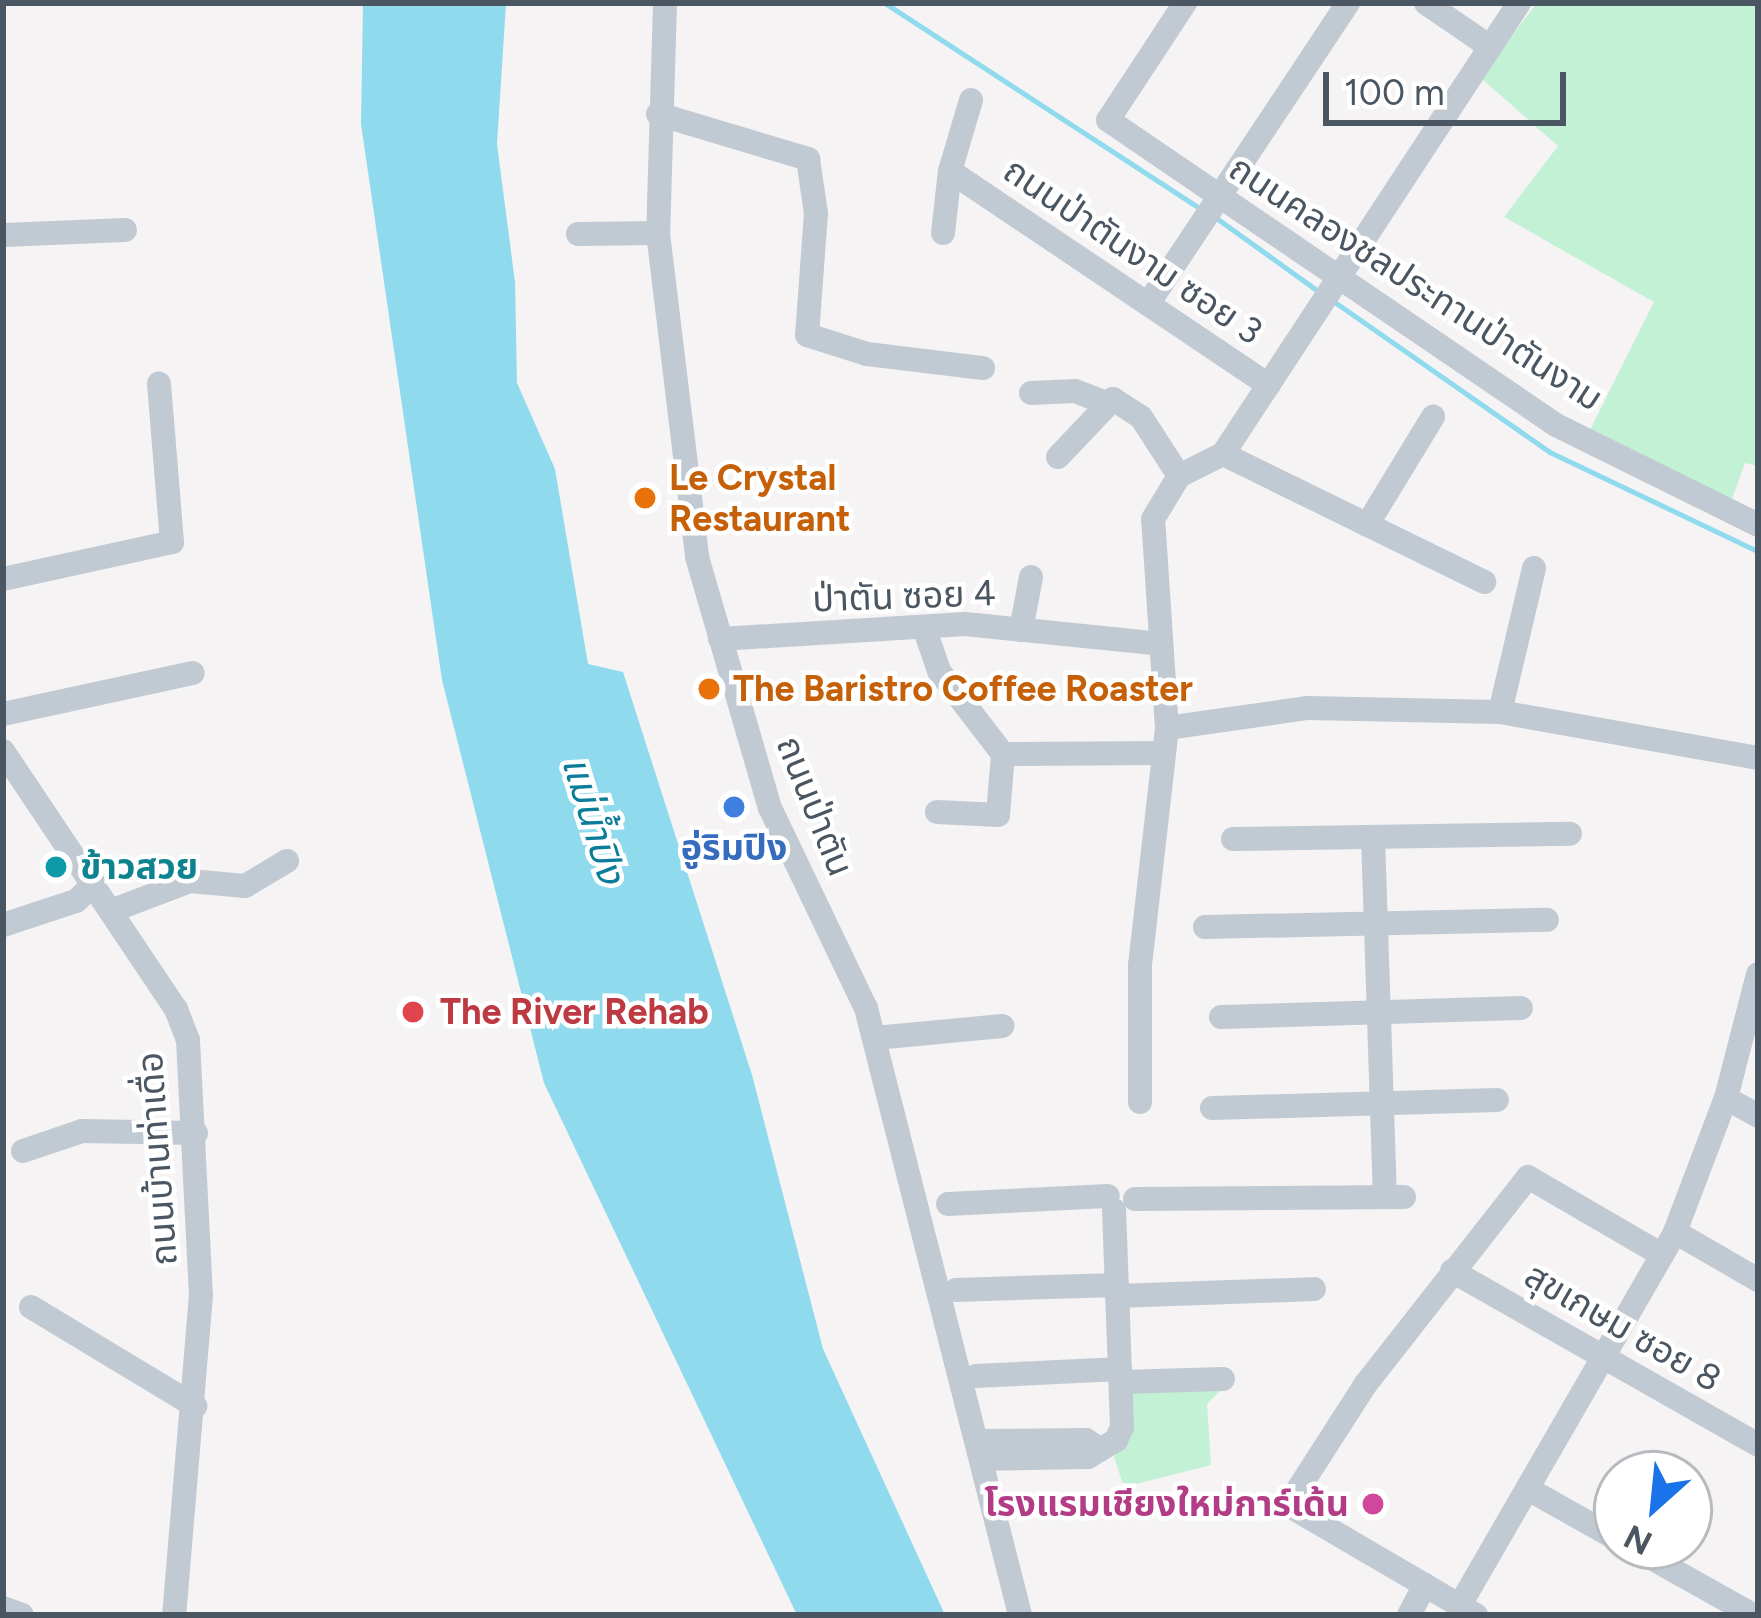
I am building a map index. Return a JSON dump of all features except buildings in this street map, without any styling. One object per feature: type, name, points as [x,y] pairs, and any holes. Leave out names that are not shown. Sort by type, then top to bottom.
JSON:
[{"type":"street","name":"ถนนป่าตัน","points":[[665,3],[658,114],[658,233],[680,459],[720,639],[770,808],[875,1038],[1020,1615]]},
{"type":"street","name":"ถนนคลองชลประทานป่าตันงาม","points":[[1185,3],[1108,120],[1556,425],[1758,524]]},
{"type":"street","points":[[1148,304],[1216,195],[1348,3]]},
{"type":"street","points":[[1426,3],[1490,46]]},
{"type":"street","points":[[1140,1102],[1140,964],[1166,741],[1153,519],[1179,476],[1222,454],[1520,3]]},
{"type":"street","points":[[950,171],[971,100]]},
{"type":"street","points":[[658,114],[808,159],[816,214],[807,335],[867,354],[983,368]]},
{"type":"street","name":"ถนนป่าตันงาม ซอย 3","points":[[943,233],[950,171],[1269,385]]},
{"type":"street","points":[[3,235],[125,230]]},
{"type":"street","points":[[578,234],[658,233]]},
{"type":"street","points":[[3,579],[172,542],[159,384]]},
{"type":"street","points":[[1031,392],[1075,391],[1103,402],[1128,404],[1179,476]]},
{"type":"street","points":[[1058,457],[1103,402]]},
{"type":"street","points":[[1367,525],[1433,417]]},
{"type":"street","points":[[1222,454],[1484,582]]},
{"type":"street","points":[[1500,712],[1534,568]]},
{"type":"street","points":[[1021,630],[1031,577]]},
{"type":"street","points":[[925,630],[939,670],[1004,754],[998,815],[937,812]]},
{"type":"street","name":"ป่าตัน ซอย 4","points":[[720,639],[1021,630],[1161,644]]},
{"type":"street","points":[[3,714],[193,674]]},
{"type":"street","points":[[1004,754],[1166,741],[1308,708],[1500,712],[1758,758]]},
{"type":"street","name":"ถนนบ้านท่าเดื่อ","points":[[3,751],[182,1024],[196,1133],[195,1406],[174,1615]]},
{"type":"street","points":[[1233,839],[1570,834]]},
{"type":"street","points":[[948,1204],[1394,1197],[1382,1103],[1373,837]]},
{"type":"street","points":[[111,911],[190,881],[245,886],[286,861]]},
{"type":"street","points":[[3,926],[76,901],[94,884]]},
{"type":"street","points":[[1205,927],[1547,920]]},
{"type":"street","points":[[1758,974],[1726,1098],[1668,1244],[1528,1489],[1468,1610],[1288,1505],[1452,1271],[1528,1177],[1668,1244],[1758,1280]]},
{"type":"street","points":[[1221,1017],[1520,1008]]},
{"type":"street","points":[[875,1038],[1002,1026]]},
{"type":"street","points":[[1726,1098],[1758,1116]]},
{"type":"street","points":[[1212,1108],[1497,1100]]},
{"type":"street","points":[[23,1151],[82,1131],[196,1133]]},
{"type":"street","points":[[980,1450],[1088,1457],[1122,1426],[1119,1202]]},
{"type":"street","name":"สุขเกษม ซอย 8","points":[[1452,1271],[1758,1445]]},
{"type":"street","points":[[956,1290],[1314,1288]]},
{"type":"street","points":[[31,1307],[195,1406]]},
{"type":"street","points":[[976,1376],[1223,1379]]},
{"type":"street","points":[[1528,1489],[1593,1526]]},
{"type":"street","points":[[1673,1570],[1753,1615]]},
{"type":"street","points":[[1408,1615],[1425,1586]]},
{"type":"street","points":[[3,1608],[22,1615]]},
{"type":"green space","points":[[1537,3],[1758,3],[1758,466],[1745,463],[1732,499],[1590,430],[1654,302],[1504,217],[1558,146],[1480,77]]},
{"type":"green space","points":[[1224,1387],[1207,1404],[1211,1465],[1124,1487],[1114,1457],[1130,1437],[1129,1391]]},
{"type":"water","name":"แม่น้ำปิง","points":[[363,3],[506,3],[497,144],[515,282],[517,383],[555,469],[588,664],[623,672],[752,1075],[823,1349],[945,1615],[797,1615],[544,1083],[442,680],[361,124]]},
{"type":"waterway","points":[[885,3],[1203,210]]},
{"type":"waterway","points":[[1218,219],[1321,293]]},
{"type":"waterway","points":[[1335,302],[1550,452],[1758,551]]},
{"type":"place","name":"Le Crystal Restaurant","points":[[645,498]]},
{"type":"place","name":"The Baristro Coffee Roaster","points":[[709,689]]},
{"type":"place","name":"อู่ริมปิง","points":[[734,807]]},
{"type":"place","name":"ข้าวสวย","points":[[56,867]]},
{"type":"place","name":"The River Rehab","points":[[413,1012]]},
{"type":"place","name":"โรงแรมเชียงใหม่การ์เด้น","points":[[1373,1504]]}]
